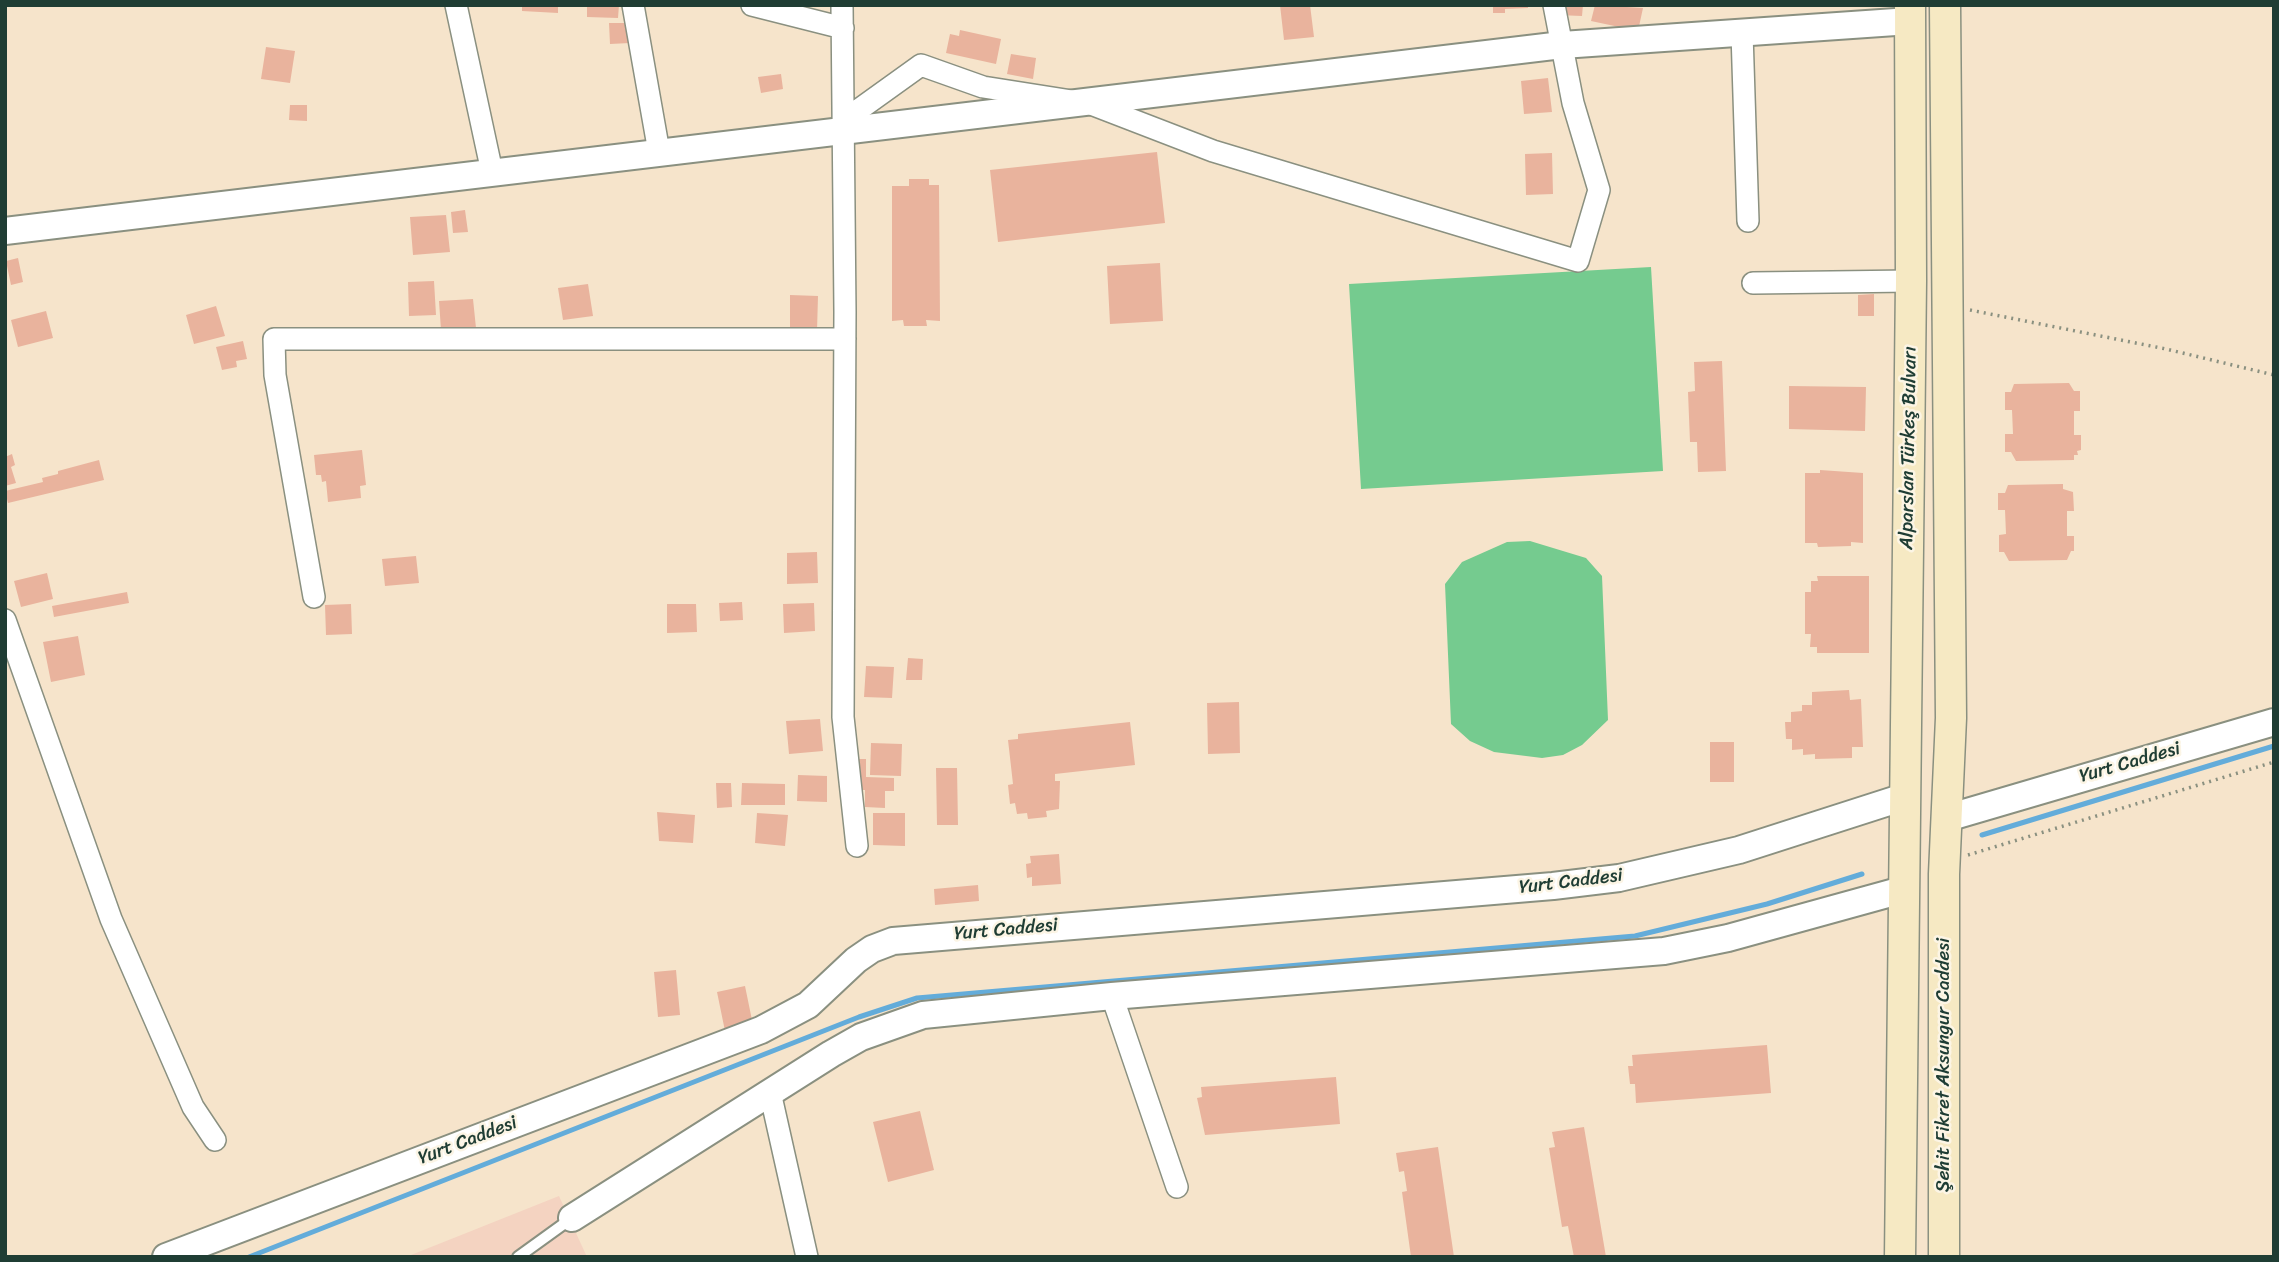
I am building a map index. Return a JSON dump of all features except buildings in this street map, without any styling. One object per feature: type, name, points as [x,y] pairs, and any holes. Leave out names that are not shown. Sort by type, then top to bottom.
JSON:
[{"type":"main road","name":"Şehit Fikret Aksungur Caddesi","points":[[1944,1257],[1944,874],[1951,718],[1945,5]]},
{"type":"main road","name":"Alparslan Türkeş Bulvarı","points":[[1902,890],[1911,281],[1910,13]]},
{"type":"main road","points":[[1900,1257],[1902,890]]},
{"type":"street","points":[[456,5],[492,173]]},
{"type":"street","points":[[633,5],[659,152]]},
{"type":"street","points":[[752,5],[843,28]]},
{"type":"street","points":[[842,5],[845,339],[843,717],[857,846]]},
{"type":"street","points":[[843,126],[921,65],[983,87],[1080,102],[1213,151],[1578,261],[1599,190],[1573,103],[1554,5]]},
{"type":"street","points":[[5,231],[492,173],[843,126],[1080,102],[1562,45],[1742,33],[1910,13]]},
{"type":"street","points":[[1742,33],[1748,221]]},
{"type":"street","points":[[1753,283],[1911,281]]},
{"type":"street","points":[[314,597],[275,375],[274,340],[845,339]]},
{"type":"street","points":[[5,620],[111,919],[193,1107],[215,1140]]},
{"type":"street","name":"Yurt Caddesi","points":[[1947,818],[2274,722]]},
{"type":"street","name":"Yurt Caddesi","points":[[166,1257],[761,1030],[808,1005],[856,960],[872,949],[893,942],[1619,878],[1739,850],[1904,797]]},
{"type":"street","points":[[572,1218],[770,1091],[861,1037],[905,1020],[986,1007],[1664,951],[1728,938],[1902,890]]},
{"type":"street","points":[[1112,996],[1177,1187]]},
{"type":"street","points":[[770,1091],[807,1257]]},
{"type":"lane","points":[[518,1257],[572,1218]]},
{"type":"path","points":[[1947,306],[2166,349],[2274,375]]},
{"type":"path","points":[[1944,874],[1968,855],[2274,762]]},
{"type":"shaded area","points":[[559,1196],[587,1257],[406,1257]]},
{"type":"green space","points":[[1651,267],[1663,471],[1361,489],[1349,284]]},
{"type":"green space","points":[[1530,541],[1586,558],[1602,576],[1608,720],[1582,745],[1563,755],[1542,758],[1494,752],[1470,741],[1451,724],[1445,584],[1462,562],[1507,542]]},
{"type":"waterway","points":[[1982,835],[2274,746]]},
{"type":"waterway","points":[[249,1257],[859,1017],[917,998],[1635,936],[1767,904],[1862,874]]}]
